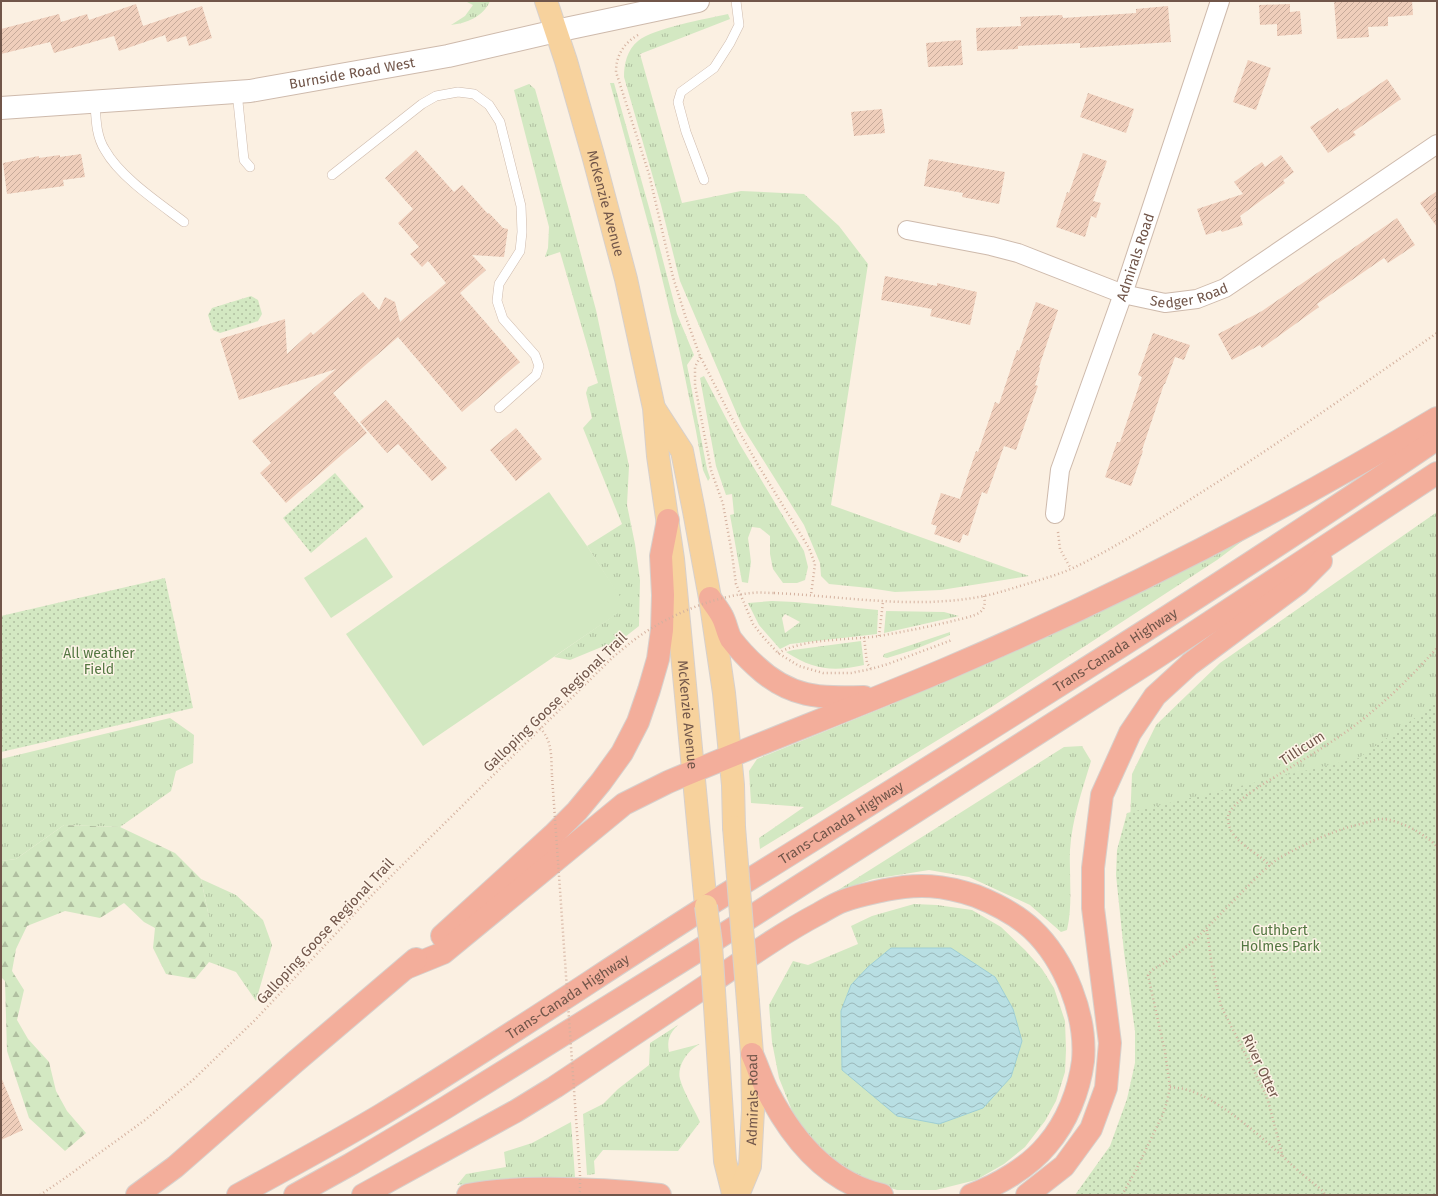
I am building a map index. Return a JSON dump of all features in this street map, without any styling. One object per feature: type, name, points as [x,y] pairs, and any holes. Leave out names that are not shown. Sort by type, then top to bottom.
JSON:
[{"type":"highway","points":[[406,968],[443,953],[624,804],[729,756],[945,670],[1083,608],[1298,498],[1437,418]]},
{"type":"highway","name":"Trans-Canada Highway","points":[[238,1195],[382,1114],[463,1064],[679,924],[1127,643],[1284,542],[1437,439]]},
{"type":"highway","name":"Trans-Canada Highway","points":[[296,1195],[445,1108],[696,952],[1154,659],[1358,526],[1437,472]]},
{"type":"highway","points":[[137,1195],[175,1167],[406,968],[553,835],[577,811],[601,782],[622,753],[638,722],[658,659],[662,630],[663,596],[661,556],[668,520]]},
{"type":"highway","points":[[1027,1195],[1064,1166],[1091,1129],[1106,1088],[1110,1043],[1093,908],[1093,868],[1102,794],[1130,733],[1155,696],[1190,664],[1299,583],[1358,526]]},
{"type":"highway","points":[[710,598],[723,616],[731,638],[748,659],[767,676],[784,687],[805,695],[828,698],[877,697]]},
{"type":"highway","points":[[363,1195],[529,1103],[798,925],[843,901],[885,890],[916,885],[938,886],[961,891],[987,901],[1008,912],[1032,928],[1049,947],[1062,970],[1078,1008],[1082,1033],[1083,1059],[1078,1088],[1066,1117],[1047,1145],[1019,1171],[988,1189],[971,1195]]},
{"type":"highway","points":[[752,1054],[768,1093],[787,1124],[805,1148],[827,1169],[849,1183],[882,1195]]},
{"type":"highway","points":[[468,1195],[487,1191],[553,1188],[660,1195]]},
{"type":"main road","name":"McKenzie Avenue","points":[[546,1],[593,155],[626,279],[654,408],[658,456],[673,559],[711,944],[716,1022]]},
{"type":"main road","name":"McKenzie Avenue","points":[[654,408],[682,451],[710,598],[724,693],[733,785],[734,827],[748,1002]]},
{"type":"main road","name":"Admirals Road","points":[[738,1195],[750,1166],[753,1110],[752,1054],[748,1002]]},
{"type":"main road","name":"Admirals Road","points":[[716,1022],[725,1161],[733,1195]]},
{"type":"street","name":"Burnside Road West","points":[[1,108],[95,103],[258,90],[448,56],[556,31],[698,1]]},
{"type":"street","name":"Admirals Road","points":[[1055,514],[1060,470],[1124,294],[1220,1]]},
{"type":"street","name":"Sedger Road","points":[[907,230],[1018,253],[1124,294],[1165,303],[1197,299],[1225,288],[1437,144]]},
{"type":"lane","points":[[704,180],[686,132],[678,102],[681,92],[714,68],[730,43],[739,25],[736,1]]},
{"type":"lane","points":[[237,92],[244,160],[250,167]]},
{"type":"lane","points":[[332,175],[422,104],[436,96],[458,92],[474,94],[489,105],[500,122],[521,206],[522,219],[520,251],[499,284],[497,301],[503,319],[535,355],[539,366],[536,375],[499,408]]},
{"type":"lane","points":[[95,103],[97,129],[104,150],[119,170],[184,222]]},
{"type":"path","points":[[645,32],[623,46],[616,64],[616,72],[649,174],[673,277],[685,316],[700,356],[730,415],[758,465],[809,548],[814,564],[811,595]]},
{"type":"path","name":"Galloping Goose Regional Trail","points":[[40,1195],[145,1120],[194,1079],[256,1019],[373,894],[540,728],[613,657],[643,633],[670,617],[690,609],[728,597],[752,593],[811,595],[884,602],[946,601],[984,596],[1071,569],[1105,551],[1232,474],[1437,333]]},
{"type":"path","points":[[700,356],[695,367],[695,385],[711,470],[723,504],[736,584],[753,624],[778,653],[799,666],[824,673],[851,673],[888,664],[952,640]]},
{"type":"path","points":[[1060,549],[1071,569]]},
{"type":"path","points":[[778,653],[790,647],[804,643],[879,636],[977,614],[986,604],[984,596]]},
{"type":"path","points":[[879,636],[884,602]]},
{"type":"path","points":[[864,638],[867,663],[871,669]]},
{"type":"path","name":"Tillicum","points":[[1270,866],[1264,859],[1233,834],[1229,826],[1228,815],[1233,806],[1270,780],[1347,731],[1373,711],[1398,689],[1437,648]]},
{"type":"path","points":[[540,728],[546,734],[550,743],[580,1175],[580,1191],[578,1195]]},
{"type":"path","points":[[1122,1195],[1135,1172],[1162,1116],[1170,1087],[1165,1052],[1148,975],[1152,970],[1184,951],[1262,872],[1280,858],[1316,840],[1355,825],[1381,819],[1405,824],[1437,847]]},
{"type":"path","name":"River Otter","points":[[1207,929],[1212,966],[1221,1006],[1267,1097],[1283,1157]]},
{"type":"path","points":[[1170,1087],[1193,1092],[1203,1096],[1220,1107],[1263,1138],[1325,1195]]},
{"type":"green space","points":[[490,1],[487,7],[479,15],[469,21],[451,25],[465,16],[473,5],[467,2]]},
{"type":"green space","points":[[728,14],[730,19],[640,54],[682,203],[741,191],[804,194],[839,226],[868,264],[831,505],[1029,576],[941,590],[895,592],[829,584],[821,576],[820,563],[804,525],[742,426],[680,281],[661,205],[624,77],[626,62],[631,49],[638,41],[646,36],[681,24]]},
{"type":"green space","points":[[610,83],[614,83],[677,314],[694,355],[687,365],[710,478],[708,481],[703,470],[680,353],[655,249]]},
{"type":"green space","points":[[529,84],[535,89],[596,310],[629,466],[627,505],[635,544],[640,580],[639,626],[607,651],[604,646],[570,660],[554,657],[626,607],[587,546],[622,524],[583,428],[592,418],[586,393],[588,387],[598,383],[560,252],[545,257],[548,248],[549,227],[514,90]]},
{"type":"green space","points":[[251,296],[258,300],[262,314],[258,321],[220,333],[213,330],[208,315],[212,308]]},
{"type":"green space","points":[[704,376],[739,443],[804,551],[808,567],[805,580],[797,583],[783,583],[773,569],[770,554],[770,536],[760,528],[752,527],[748,538],[751,562],[748,583],[742,582],[730,515],[734,514],[732,494],[726,495],[716,466],[700,378]]},
{"type":"green space","points":[[335,473],[364,507],[311,553],[283,518]]},
{"type":"green space","points":[[549,492],[627,607],[423,746],[346,634]]},
{"type":"green space","points":[[1437,512],[1437,752],[1126,1195],[1146,1158],[1129,847],[1132,774],[1156,725],[1220,663]]},
{"type":"green space","points":[[366,537],[393,577],[331,618],[304,578]]},
{"type":"green space","points":[[1245,539],[1217,560],[990,708],[760,849],[759,838],[804,807],[751,803],[749,771],[757,759],[892,704],[1009,651]]},
{"type":"green space","name":"All weather Field","points":[[165,578],[193,708],[1,752],[1,616]]},
{"type":"green space","points":[[772,601],[795,602],[878,610],[877,634],[790,644],[780,649],[759,625],[748,603]],"holes":[[[785,614],[800,622],[785,633],[782,618]]]},
{"type":"green space","points":[[886,611],[944,612],[959,616],[884,633]]},
{"type":"green space","points":[[950,632],[950,635],[913,650],[887,658],[883,657],[884,654]]},
{"type":"green space","points":[[861,641],[864,665],[853,667],[833,669],[815,666],[805,663],[786,652],[793,650]]},
{"type":"green space","name":"Cuthbert Holmes Park","points":[[1437,702],[1437,1195],[1075,1195],[1110,1146],[1127,1099],[1135,1063],[1135,1031],[1124,952],[1116,875],[1117,850],[1127,813],[1359,758]]},
{"type":"green space","points":[[170,718],[194,735],[193,763],[176,771],[171,791],[120,827],[64,825],[16,859],[1,861],[1,759]]},
{"type":"green space","points":[[1082,746],[1091,761],[1078,805],[1071,839],[1070,900],[1067,930],[1061,932],[1030,905],[969,877],[929,870],[873,879],[835,892],[1064,747]]},
{"type":"green space","points":[[64,825],[120,827],[175,853],[201,879],[209,917],[209,962],[195,979],[166,974],[153,948],[155,928],[144,922],[124,903],[100,918],[65,911],[27,926],[16,949],[12,971],[24,990],[17,1020],[28,1039],[49,1062],[56,1091],[67,1111],[86,1133],[65,1151],[29,1118],[7,1051],[5,981],[1,977],[1,861],[16,859]]},
{"type":"green space","points":[[201,879],[236,895],[263,920],[272,945],[256,1001],[236,972],[209,962],[209,917]]},
{"type":"green space","points":[[914,904],[937,905],[972,910],[1001,927],[1042,969],[1054,988],[1065,1021],[1066,1050],[1065,1072],[1056,1101],[1045,1121],[1025,1147],[1004,1164],[976,1180],[936,1190],[897,1190],[869,1181],[843,1170],[816,1147],[793,1113],[779,1078],[772,1042],[769,1005],[793,961],[808,965],[858,944],[851,926],[872,916]],"holes":[[[851,985],[842,1070],[841,1011]]]},
{"type":"green space","points":[[678,1025],[669,1037],[669,1052],[700,1044],[691,1050],[684,1058],[680,1068],[680,1079],[700,1122],[678,1151],[603,1150],[594,1161],[595,1174],[587,1175],[583,1114],[603,1104],[618,1089],[649,1065],[650,1043]]},
{"type":"green space","points":[[571,1122],[575,1177],[506,1179],[457,1185],[466,1174],[506,1167],[504,1152],[532,1143]]},
{"type":"water","points":[[891,948],[951,948],[995,977],[1013,1009],[1022,1041],[1011,1077],[983,1108],[939,1124],[897,1116],[842,1070],[841,1011],[851,985],[868,967]]},
{"type":"building","points":[[1334,1],[1412,1],[1413,15],[1388,17],[1388,26],[1368,27],[1369,37],[1337,39]]},
{"type":"building","points":[[136,4],[143,26],[202,6],[212,38],[189,46],[186,36],[167,42],[165,35],[119,51],[114,36],[54,53],[50,42],[1,54],[1,29],[59,14],[61,22],[87,14],[89,20]]},
{"type":"building","points":[[1290,4],[1290,12],[1300,11],[1302,34],[1277,36],[1277,24],[1260,25],[1259,5]]},
{"type":"building","points":[[1168,6],[1171,42],[1080,48],[1080,43],[1018,46],[1018,49],[977,51],[976,28],[1021,26],[1020,17],[1062,15],[1063,18],[1136,13],[1136,9]]},
{"type":"building","points":[[961,40],[963,65],[928,67],[926,43]]},
{"type":"building","points":[[1248,60],[1271,68],[1256,110],[1233,102]]},
{"type":"building","points":[[1387,79],[1401,99],[1353,132],[1356,135],[1328,153],[1310,127],[1338,108],[1340,111]]},
{"type":"building","points":[[1088,93],[1134,109],[1126,133],[1080,117]]},
{"type":"building","points":[[882,109],[885,133],[854,136],[851,112]]},
{"type":"building","points":[[416,150],[454,192],[462,185],[488,214],[489,213],[503,228],[508,229],[504,257],[472,255],[486,270],[460,293],[520,362],[462,412],[398,337],[333,393],[367,433],[286,503],[260,473],[271,463],[252,441],[336,369],[239,400],[220,339],[285,319],[287,354],[311,332],[313,335],[363,292],[379,310],[385,297],[395,302],[400,322],[446,283],[428,261],[422,267],[410,254],[419,247],[398,223],[413,209],[385,178]]},
{"type":"building","points":[[1083,153],[1107,161],[1093,201],[1101,203],[1096,218],[1091,216],[1085,237],[1056,227],[1067,192],[1069,193]]},
{"type":"building","points":[[81,154],[85,177],[63,180],[64,186],[7,194],[3,163],[39,156],[39,158]]},
{"type":"building","points":[[1281,155],[1294,172],[1283,180],[1285,183],[1240,216],[1243,225],[1222,232],[1221,230],[1206,235],[1197,209],[1243,194],[1234,182],[1262,162],[1265,167]]},
{"type":"building","points":[[929,159],[1005,172],[999,204],[962,197],[963,193],[924,186]]},
{"type":"building","points":[[1437,191],[1437,227],[1420,203]]},
{"type":"building","points":[[1397,218],[1415,245],[1388,263],[1384,258],[1317,304],[1319,307],[1262,348],[1260,345],[1232,360],[1218,334],[1262,311]]},
{"type":"building","points":[[885,276],[937,286],[937,283],[977,292],[970,325],[930,316],[932,309],[881,300]]},
{"type":"building","points":[[1036,302],[1058,310],[1039,367],[1035,385],[1038,386],[1016,450],[1004,446],[987,494],[982,492],[968,536],[963,534],[960,543],[934,534],[937,526],[931,524],[941,493],[960,499],[976,451],[978,452],[995,402],[999,404],[1017,350],[1019,351]]},
{"type":"building","points":[[1153,333],[1190,345],[1184,360],[1175,357],[1164,384],[1131,486],[1105,477],[1117,442],[1120,442],[1142,377],[1138,375]]},
{"type":"building","points":[[386,400],[447,468],[432,481],[398,444],[387,453],[360,422]]},
{"type":"building","points":[[516,428],[542,459],[516,481],[490,450]]},
{"type":"building","points":[[1,1077],[23,1130],[1,1140]]}]
